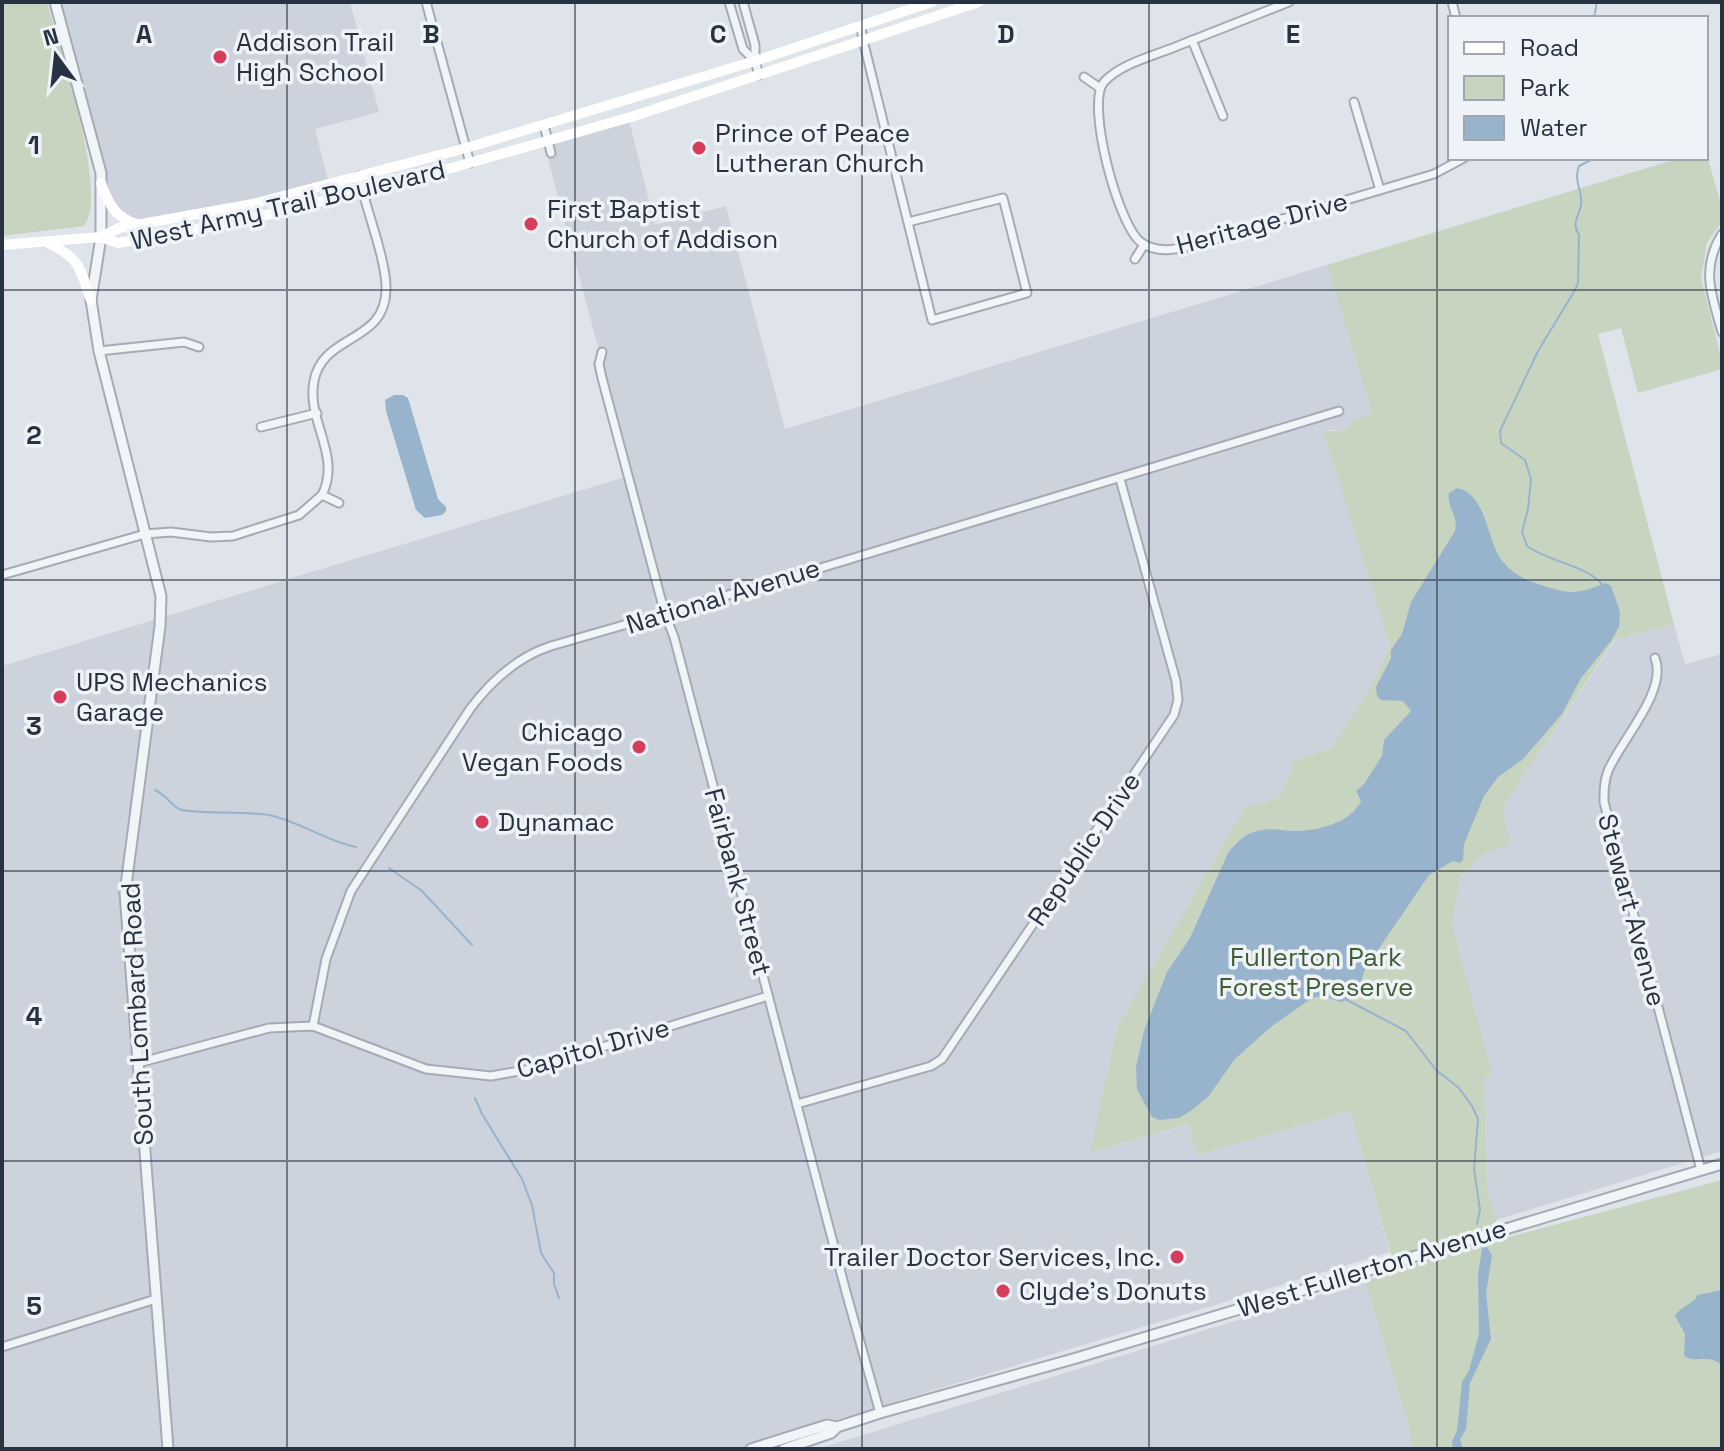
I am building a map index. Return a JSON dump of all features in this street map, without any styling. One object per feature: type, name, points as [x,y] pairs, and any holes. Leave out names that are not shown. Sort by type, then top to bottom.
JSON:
[{"type":"main road","name":"West Army Trail Boulevard","points":[[101,237],[119,228],[253,204],[466,148],[861,28],[932,2]]},
{"type":"main road","name":"West Army Trail Boulevard","points":[[101,237],[118,243],[255,217],[470,163],[647,112],[979,2]]},
{"type":"main road","points":[[642,95],[647,112]]},
{"type":"main road","points":[[609,105],[614,122]]},
{"type":"main road","points":[[101,183],[108,202],[121,219],[138,225]]},
{"type":"main road","points":[[253,204],[255,217]]},
{"type":"main road","points":[[2,245],[101,237]]},
{"type":"main road","points":[[46,242],[66,251],[77,261],[91,300]]},
{"type":"street","name":"South Lombard Road","points":[[55,2],[101,183],[101,237],[91,300],[99,351],[161,596],[160,626],[125,893],[168,1449]]},
{"type":"street","points":[[426,2],[470,163]]},
{"type":"street","points":[[729,2],[743,49],[755,61]]},
{"type":"street","points":[[743,2],[755,45],[759,75]]},
{"type":"street","points":[[1084,77],[1100,88],[1105,81],[1132,64],[1289,2]]},
{"type":"street","points":[[861,28],[863,40],[932,320],[1027,293],[1003,198],[908,222]]},
{"type":"street","points":[[1192,40],[1223,116]]},
{"type":"street","name":"Heritage Drive","points":[[1100,88],[1096,103],[1097,121],[1121,210],[1137,239],[1155,249],[1176,250],[1195,245],[1445,170],[1461,160]]},
{"type":"street","name":"Heritage Drive","points":[[1354,102],[1380,190]]},
{"type":"street","points":[[544,125],[551,153]]},
{"type":"street","points":[[2,575],[144,530],[211,537],[233,536],[299,515],[322,495],[327,485],[329,461],[313,384],[319,366],[334,348],[374,323],[385,298],[385,275],[359,176]]},
{"type":"street","points":[[1722,234],[1714,248],[1709,279],[1722,332]]},
{"type":"street","name":"Heritage Drive","points":[[1135,259],[1144,245]]},
{"type":"street","points":[[99,351],[184,342],[199,347]]},
{"type":"street","name":"Fairbank Street","points":[[602,352],[599,364],[602,378],[880,1413]]},
{"type":"street","name":"National Avenue","points":[[313,1026],[329,948],[351,891],[485,688],[514,664],[545,647],[1120,479],[1339,411]]},
{"type":"street","points":[[261,427],[317,413]]},
{"type":"street","name":"Republic Drive","points":[[797,1104],[931,1066],[942,1059],[1174,715],[1178,700],[1176,681],[1120,479]]},
{"type":"street","points":[[322,495],[339,503]]},
{"type":"street","name":"Stewart Avenue","points":[[1655,658],[1659,669],[1651,697],[1608,771],[1604,802],[1701,1170]]},
{"type":"street","name":"Capitol Drive","points":[[138,1063],[269,1028],[313,1026],[416,1066],[491,1076],[531,1069],[768,996]]},
{"type":"street","name":"West Fullerton Avenue","points":[[784,1449],[880,1413],[1073,1359],[1722,1164]]},
{"type":"street","points":[[2,1347],[156,1299]]},
{"type":"street","name":"West Fullerton Avenue","points":[[751,1449],[827,1425],[837,1427]]},
{"type":"shaded area","name":"Addison Trail High School","points":[[61,2],[350,2],[379,112],[315,129],[328,180],[249,201],[138,221],[125,217],[107,187],[105,168]]},
{"type":"shaded area","points":[[629,120],[655,225],[726,206],[785,429],[1327,265],[1372,414],[1353,420],[1345,430],[1324,430],[1390,646],[1369,691],[1331,748],[1293,761],[1293,771],[1278,798],[1245,807],[1117,1028],[1091,1153],[1189,1124],[1198,1155],[1350,1111],[1390,1252],[740,1449],[2,1449],[2,666],[632,475],[544,144]]},
{"type":"shaded area","points":[[1674,624],[1685,664],[1722,654],[1722,1151],[1496,1220],[1487,1191],[1484,1077],[1491,1074],[1452,924],[1460,877],[1487,852],[1502,809],[1615,640]]},
{"type":"shaded area","points":[[1365,1281],[1415,1449],[817,1449]]},
{"type":"green space","points":[[2,2],[47,2],[87,153],[90,209],[84,226],[2,236]]},
{"type":"green space","name":"Fullerton Park Forest Preserve","points":[[1673,160],[1708,160],[1722,207],[1722,222],[1707,242],[1701,278],[1722,369],[1638,393],[1621,328],[1598,334],[1674,624],[1614,640],[1502,809],[1511,845],[1487,852],[1460,877],[1452,924],[1492,1074],[1484,1077],[1487,1191],[1502,1239],[1722,1180],[1722,1449],[1412,1449],[1410,1432],[1365,1281],[1396,1271],[1350,1111],[1198,1155],[1188,1124],[1090,1153],[1117,1028],[1245,807],[1278,798],[1293,771],[1293,761],[1331,748],[1369,691],[1390,646],[1323,429],[1345,430],[1353,420],[1372,414],[1327,265]]},
{"type":"water","points":[[394,395],[408,398],[438,499],[446,507],[442,515],[425,518],[416,510],[386,411],[385,400]]},
{"type":"water","points":[[1457,488],[1475,499],[1498,554],[1512,571],[1536,583],[1567,592],[1606,583],[1611,586],[1620,612],[1619,627],[1581,678],[1562,714],[1522,760],[1498,777],[1484,796],[1464,844],[1463,860],[1460,863],[1453,861],[1429,875],[1365,969],[1360,985],[1347,1000],[1341,1002],[1322,996],[1312,998],[1272,1026],[1235,1059],[1208,1097],[1192,1110],[1179,1118],[1159,1120],[1152,1117],[1137,1089],[1136,1067],[1144,1031],[1167,972],[1190,938],[1228,853],[1252,832],[1313,829],[1350,815],[1361,801],[1356,791],[1382,756],[1384,740],[1411,711],[1403,701],[1381,700],[1376,687],[1391,658],[1391,650],[1402,634],[1411,602],[1455,531],[1449,493]]},
{"type":"water","points":[[1487,1247],[1492,1256],[1486,1293],[1491,1339],[1470,1383],[1466,1429],[1460,1440],[1463,1449],[1453,1449],[1462,1382],[1469,1370],[1479,1334],[1478,1276],[1482,1248]]},
{"type":"water","points":[[1722,1290],[1722,1366],[1713,1360],[1684,1356],[1685,1334],[1675,1316],[1698,1295]]},
{"type":"waterway","points":[[1594,16],[1597,2]]},
{"type":"waterway","points":[[1591,160],[1579,166],[1577,171],[1581,200],[1576,223],[1579,235],[1578,283],[1538,351],[1500,431],[1501,443],[1525,460],[1531,479],[1522,532],[1527,546],[1585,572],[1602,584]]},
{"type":"waterway","points":[[155,790],[186,811],[273,816],[356,847]]},
{"type":"waterway","points":[[389,868],[422,891],[472,945]]},
{"type":"waterway","points":[[1347,1000],[1406,1031],[1436,1070],[1459,1088],[1472,1106],[1478,1119],[1474,1169],[1480,1210],[1477,1224]]},
{"type":"waterway","points":[[475,1098],[522,1179],[532,1205],[541,1253],[554,1273],[559,1298]]},
{"type":"place","name":"Addison Trail High School","points":[[220,57]]},
{"type":"place","name":"Prince of Peace Lutheran Church","points":[[699,148]]},
{"type":"place","name":"First Baptist Church of Addison","points":[[531,224]]},
{"type":"place","name":"UPS Mechanics Garage","points":[[60,697]]},
{"type":"place","name":"Chicago Vegan Foods","points":[[639,747]]},
{"type":"place","name":"Dynamac","points":[[482,822]]},
{"type":"place","name":"Trailer Doctor Services, Inc.","points":[[1177,1257]]},
{"type":"place","name":"Clyde's Donuts","points":[[1003,1291]]}]
